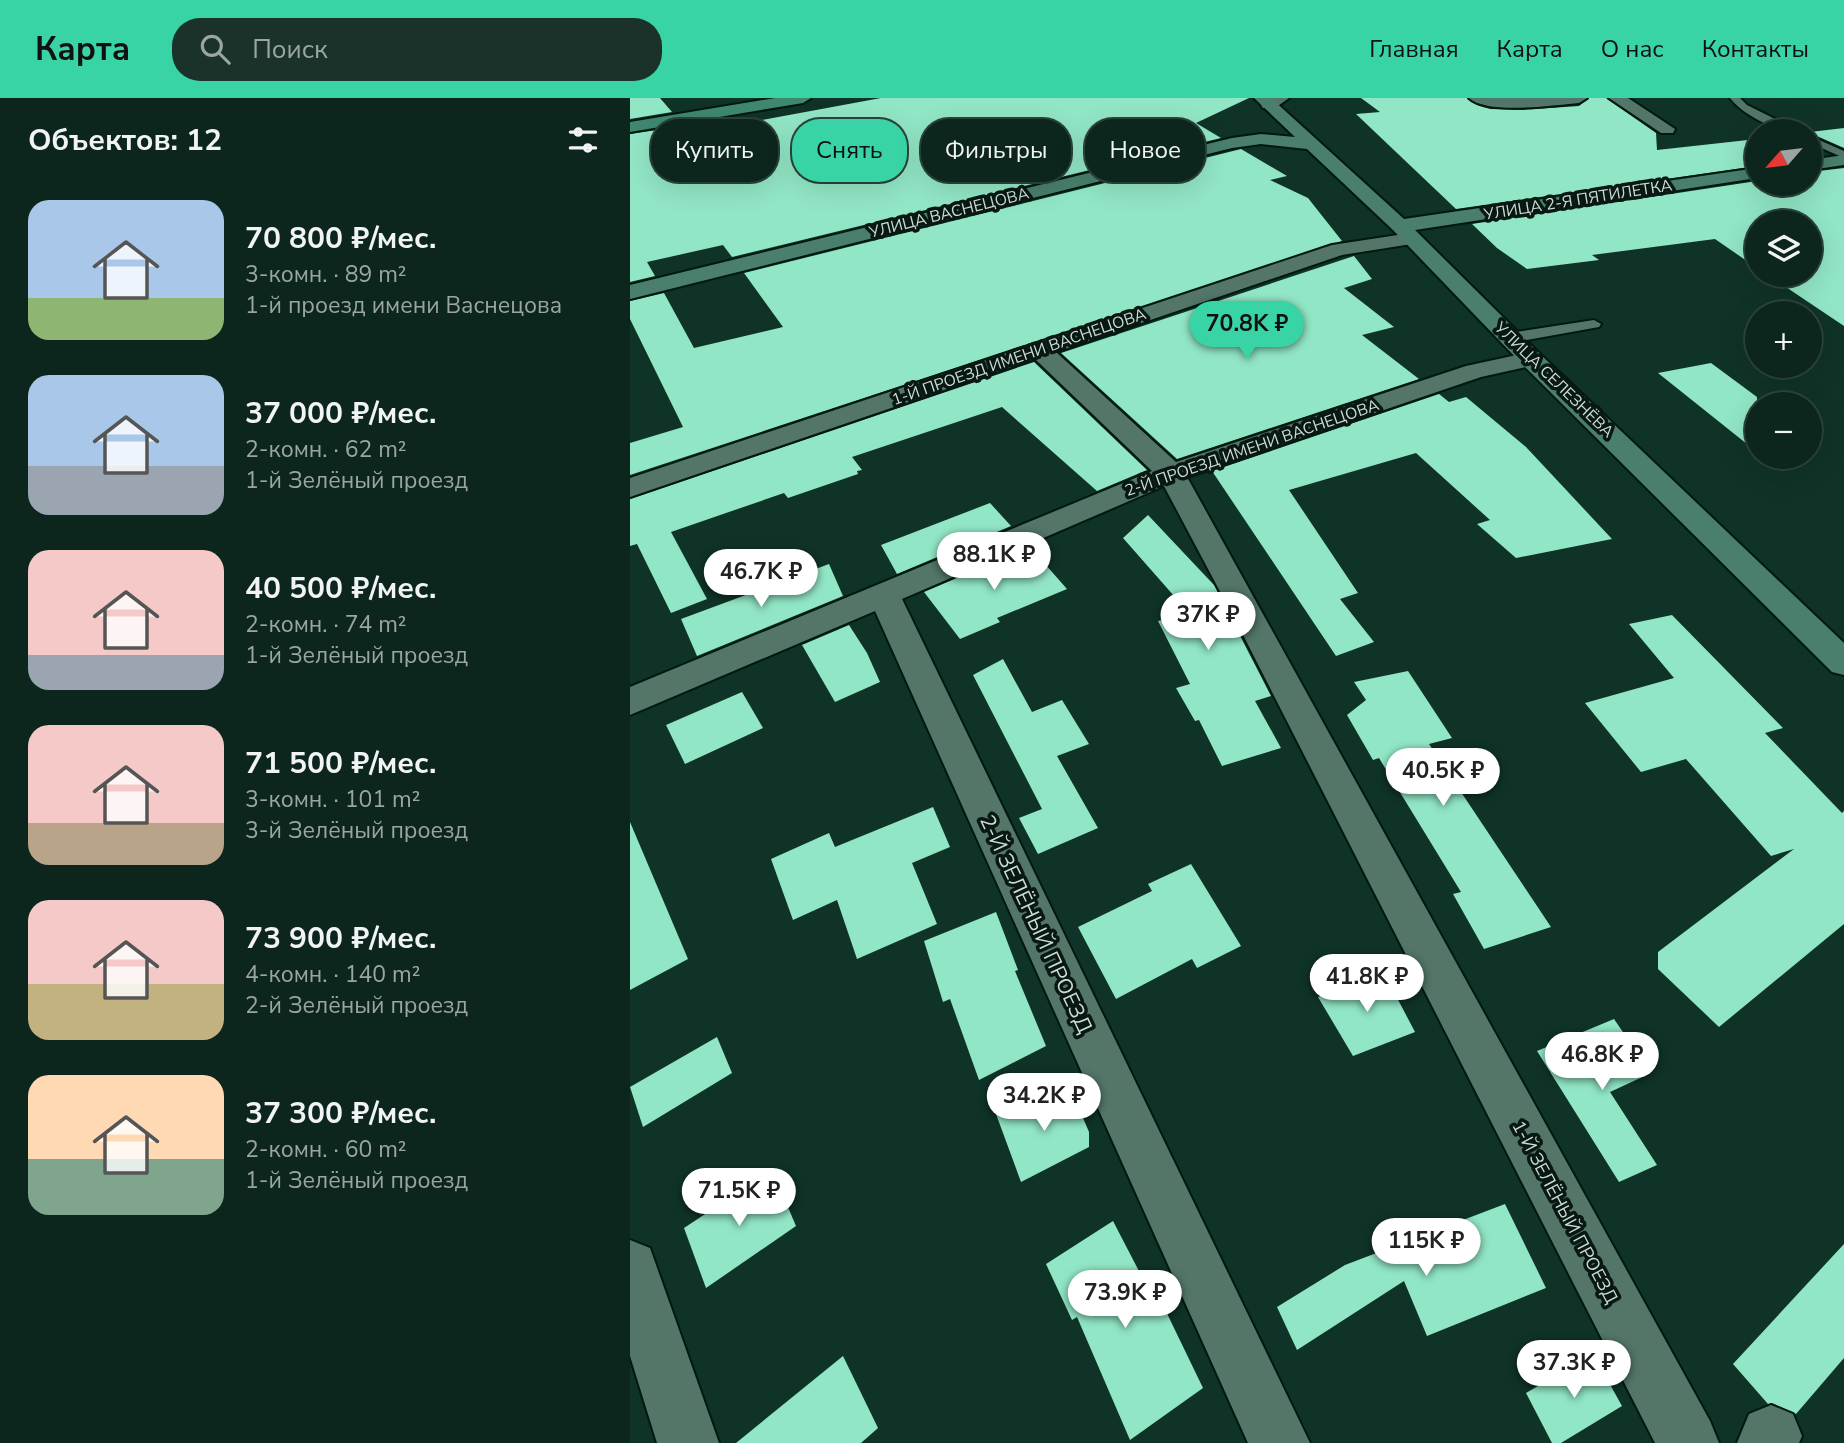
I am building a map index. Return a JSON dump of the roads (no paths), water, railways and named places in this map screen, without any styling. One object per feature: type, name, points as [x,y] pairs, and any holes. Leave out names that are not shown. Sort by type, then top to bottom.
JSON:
[{"type":"main road","points":[[630,119],[757,98]]},
{"type":"main road","points":[[630,127],[803,98]]},
{"type":"street","points":[[1477,98],[1518,104],[1579,98]]},
{"type":"street","points":[[1617,98],[1667,129]]},
{"type":"street","name":"УЛИЦА СЕЛЕЗНЁВА","points":[[1271,100],[1310,144],[1405,233],[1844,663]]},
{"type":"street","name":"УЛИЦА ВАСНЕЦОВА","points":[[630,292],[1185,155],[1261,139],[1310,144]]},
{"type":"street","points":[[1822,163],[1844,158]]},
{"type":"street","name":"УЛИЦА 2-Я ПЯТИЛЕТКА","points":[[1405,233],[1745,175]]},
{"type":"street","name":"1-Й ПРОЕЗД ИМЕНИ ВАСНЕЦОВА","points":[[630,488],[1339,249],[1405,233]]},
{"type":"street","name":"1-Й ЗЕЛЁНЫЙ ПРОЕЗД","points":[[1039,350],[1171,473],[1259,633],[1688,1443]]},
{"type":"street","name":"2-Й ПРОЕЗД ИМЕНИ ВАСНЕЦОВА","points":[[630,702],[1171,473],[1475,370],[1531,359]]},
{"type":"street","name":"2-Й ЗЕЛЁНЫЙ ПРОЕЗД","points":[[883,594],[1279,1443]]},
{"type":"street","points":[[630,1268],[688,1443]]},
{"type":"lane","points":[[1735,98],[1743,107],[1768,119]]},
{"type":"lane","points":[[1822,146],[1844,158]]},
{"type":"lane","points":[[1510,338],[1594,324]]}]
